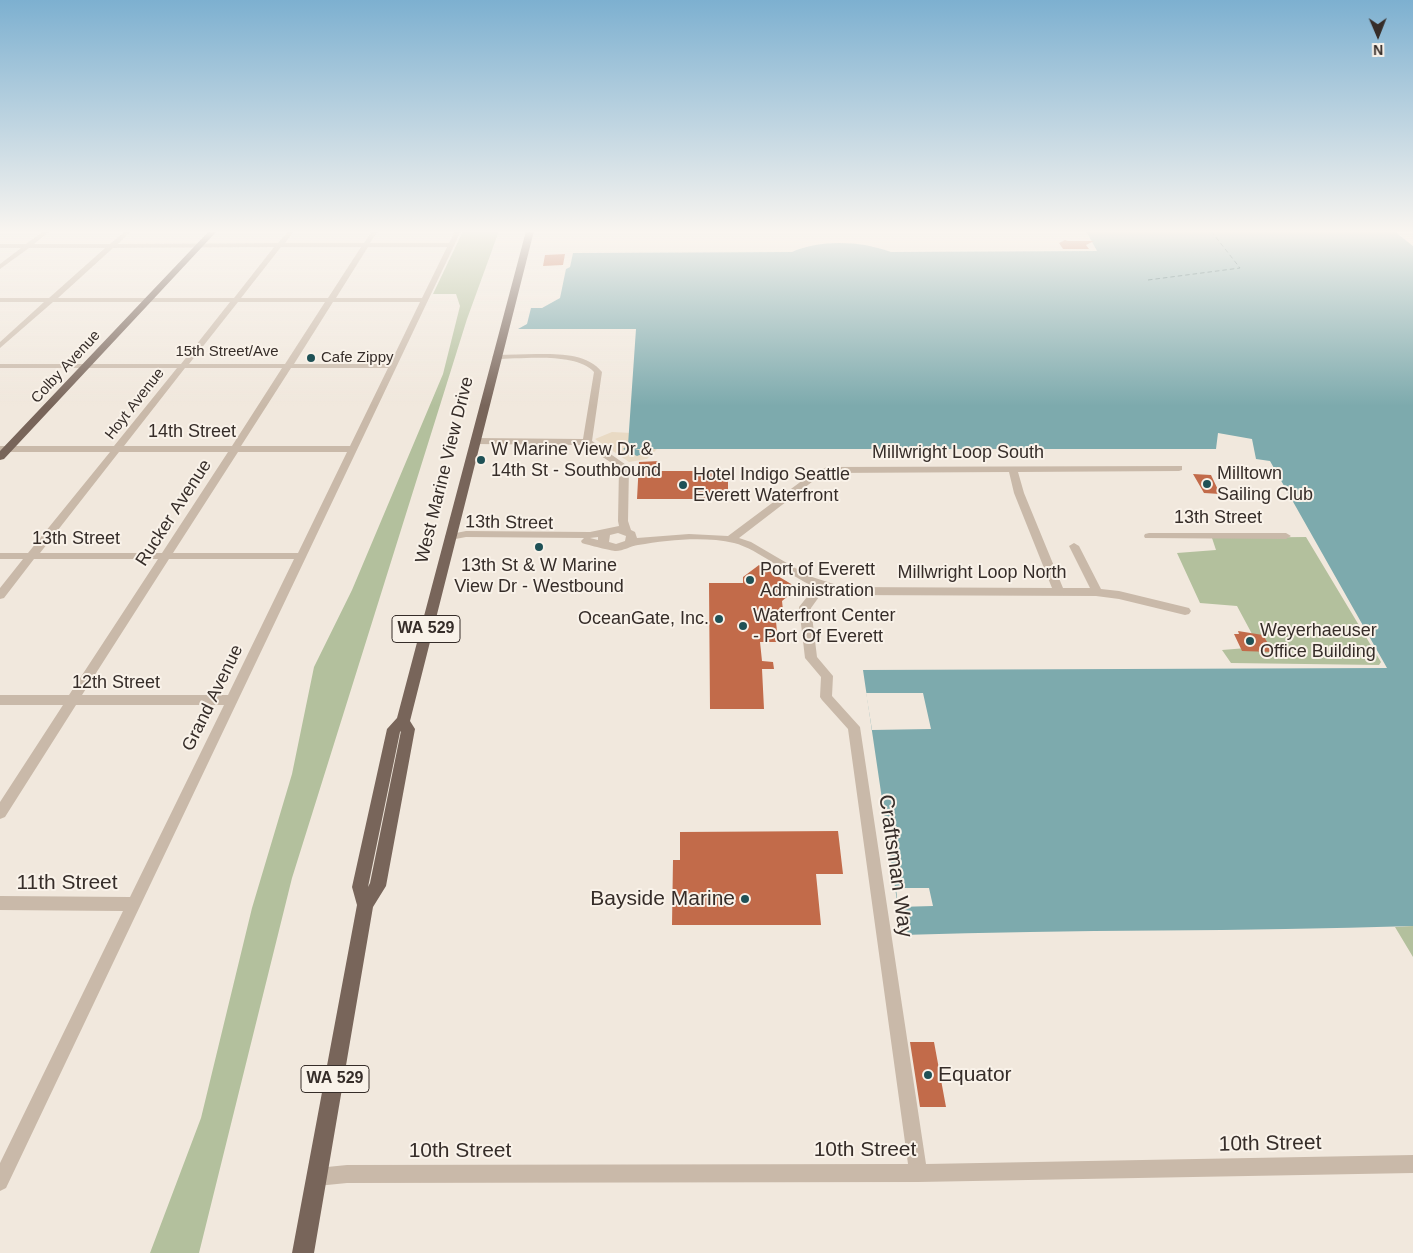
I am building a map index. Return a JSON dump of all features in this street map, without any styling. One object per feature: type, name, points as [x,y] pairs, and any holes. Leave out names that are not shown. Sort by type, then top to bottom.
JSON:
[{"type":"main road","name":"Colby Avenue","points":[[2,448],[86,366],[154,289]]},
{"type":"main road","name":"West Marine View Drive","points":[[303,1253],[365,905],[378,886],[408,729],[403,721],[514,289]]},
{"type":"main road","name":"Colby Avenue","points":[[0,457],[2,448],[75,366],[144,300]]},
{"type":"street","points":[[0,346],[63,289]]},
{"type":"street","name":"Hoyt Avenue","points":[[0,595],[244,289]]},
{"type":"street","name":"Rucker Avenue","points":[[0,813],[338,289]]},
{"type":"street","name":"Grand Avenue","points":[[0,1182],[429,289]]},
{"type":"street","points":[[0,300],[424,300]]},
{"type":"street","points":[[496,357],[574,358],[591,363],[596,367],[598,372],[587,442]]},
{"type":"street","name":"15th Street/Ave","points":[[0,366],[393,366]]},
{"type":"street","points":[[474,441],[587,442],[624,467],[623,504],[628,536]]},
{"type":"street","name":"14th Street","points":[[2,448],[353,449]]},
{"type":"street","name":"Millwright Loop South","points":[[730,539],[820,472],[828,470],[1179,468]]},
{"type":"street","points":[[1013,469],[1019,492],[1059,591]]},
{"type":"street","points":[[608,536],[623,504]]},
{"type":"street","points":[[608,536],[616,548],[628,536]]},
{"type":"street","points":[[608,536],[730,539]]},
{"type":"street","name":"13th Street","points":[[450,537],[463,541],[589,541],[608,536]]},
{"type":"street","name":"13th Street","points":[[1150,536],[1286,536]]},
{"type":"street","name":"Millwright Loop North","points":[[730,539],[747,544],[821,587],[843,591],[1097,592],[1119,595],[1185,611]]},
{"type":"street","points":[[1074,546],[1097,592]]},
{"type":"street","name":"13th Street","points":[[0,556],[302,556]]},
{"type":"street","name":"Craftsman Way","points":[[821,587],[805,607],[811,658],[827,676],[826,697],[854,727],[918,1172]]},
{"type":"street","name":"12th Street","points":[[0,700],[231,700]]},
{"type":"street","name":"11th Street","points":[[0,903],[134,904]]},
{"type":"street","name":"10th Street","points":[[317,1177],[356,1174],[918,1172],[1413,1164]]},
{"type":"green space","points":[[435,289],[478,289],[292,878],[199,1253],[150,1253],[201,1118],[252,908],[292,774],[314,667],[352,590],[443,374],[460,306],[456,294],[433,294]]},
{"type":"green space","points":[[1306,537],[1381,662],[1379,665],[1231,663],[1222,650],[1259,647],[1237,606],[1200,603],[1177,553],[1216,550],[1212,538]]},
{"type":"green space","points":[[1413,926],[1413,957],[1395,927]]},
{"type":"shaded area","points":[[612,432],[632,433],[657,447],[657,449],[647,459],[629,462],[595,439]]},
{"type":"water","points":[[562,289],[1413,289],[1413,926],[902,935],[863,670],[1387,668],[1270,461],[1256,459],[1252,439],[1218,433],[1216,449],[635,449],[642,451],[642,454],[637,456],[623,449],[628,445],[636,329],[518,329],[527,324],[531,308],[542,308],[560,298]]},
{"type":"pier","points":[[866,693],[923,693],[931,729],[872,730]]},
{"type":"pier","points":[[896,888],[929,888],[933,906],[898,907]]},
{"type":"building","name":"Hotel Indigo Seattle Everett Waterfront","points":[[659,461],[659,471],[728,471],[728,499],[637,499],[639,462]]},
{"type":"building","name":"Milltown Sailing Club","points":[[1193,474],[1211,475],[1220,494],[1204,493]]},
{"type":"building","name":"Waterfront Center - Port Of Everett","points":[[759,565],[798,588],[782,601],[783,610],[775,611],[778,642],[760,642],[762,661],[773,662],[774,669],[762,669],[764,709],[710,709],[709,583],[743,583],[743,577]]},
{"type":"building","name":"Weyerhaeuser Office Building","points":[[1238,631],[1263,635],[1273,652],[1242,651],[1234,634],[1239,634]]},
{"type":"building","name":"Bayside Marine","points":[[838,831],[843,874],[816,874],[821,925],[672,925],[673,860],[680,860],[680,832]]},
{"type":"building","name":"Equator","points":[[910,1042],[934,1042],[946,1107],[920,1107]]},
{"type":"place","name":"Cafe Zippy","points":[[311,358]]},
{"type":"place","name":"W Marine View Dr & 14th St - Southbound","points":[[481,460]]},
{"type":"place","name":"Milltown Sailing Club","points":[[1207,484]]},
{"type":"place","name":"Hotel Indigo Seattle Everett Waterfront","points":[[683,485]]},
{"type":"place","name":"13th St & W Marine View Dr - Westbound","points":[[539,547]]},
{"type":"place","name":"Port of Everett Administration","points":[[750,580]]},
{"type":"place","name":"OceanGate, Inc.","points":[[719,619]]},
{"type":"place","name":"Waterfront Center - Port Of Everett","points":[[743,626]]},
{"type":"place","name":"Weyerhaeuser Office Building","points":[[1250,641]]},
{"type":"place","name":"Bayside Marine","points":[[745,899]]},
{"type":"place","name":"Equator","points":[[928,1075]]}]
